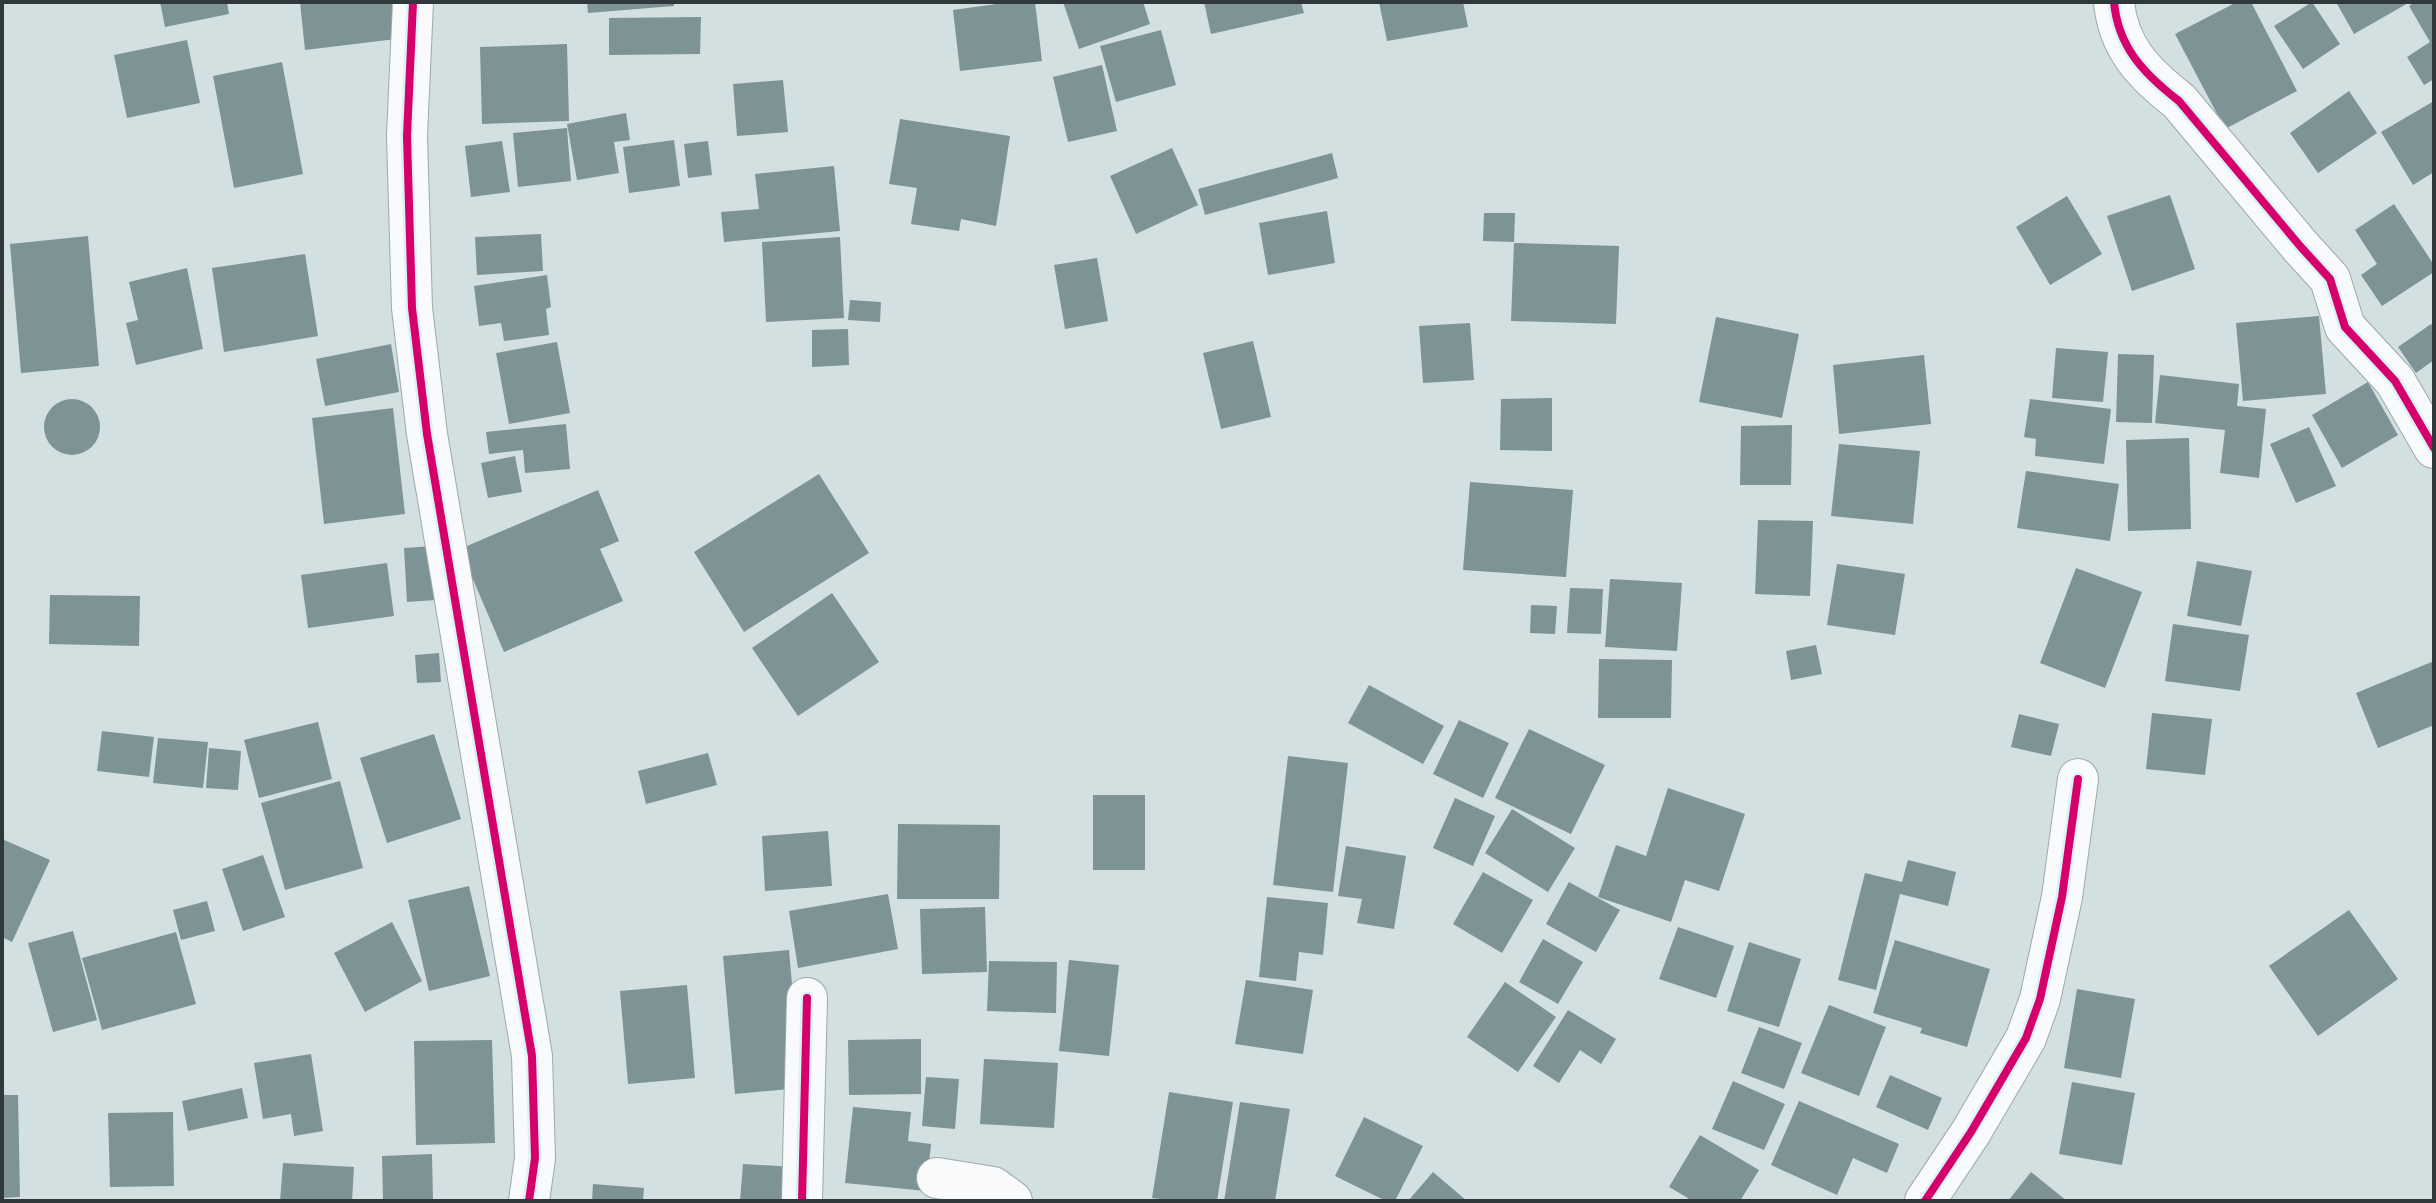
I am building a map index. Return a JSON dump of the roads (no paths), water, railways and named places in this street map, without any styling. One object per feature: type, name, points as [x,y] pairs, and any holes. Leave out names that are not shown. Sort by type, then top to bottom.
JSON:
[{"type":"street","points":[[413,2],[407,136],[412,308],[427,434],[532,1056],[535,1158],[529,1201]]},
{"type":"street","points":[[2114,2],[2116,25],[2128,51],[2179,101],[2330,279],[2345,327],[2395,381],[2434,448]]},
{"type":"street","points":[[1925,1201],[1971,1132],[2026,1038],[2040,999],[2062,897],[2078,779]]},
{"type":"street","points":[[802,1201],[807,998]]},
{"type":"street","points":[[937,1178],[993,1187],[1012,1201]]}]
